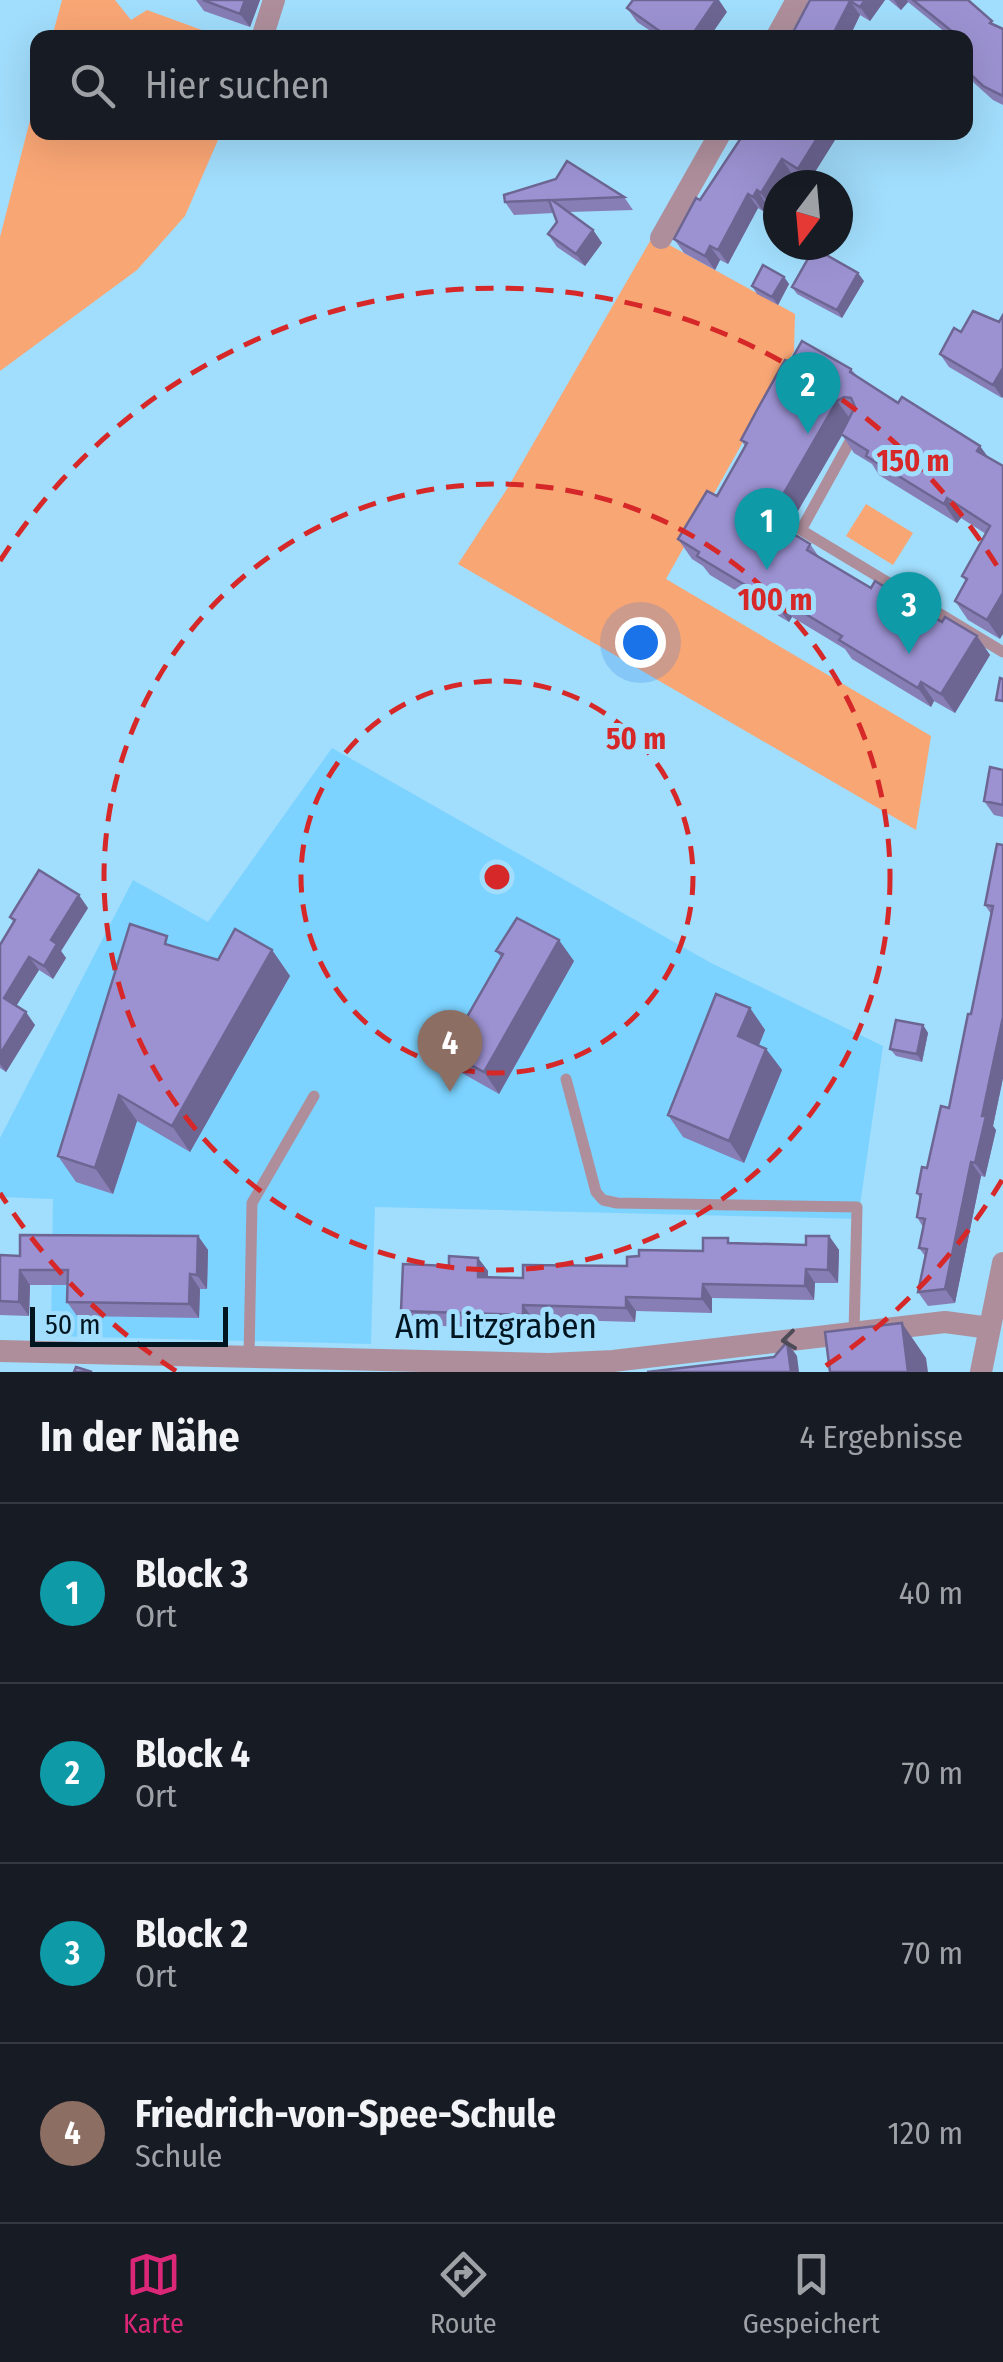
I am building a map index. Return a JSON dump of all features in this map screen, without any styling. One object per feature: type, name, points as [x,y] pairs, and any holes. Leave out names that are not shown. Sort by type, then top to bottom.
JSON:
[{"type":"street","points":[[265,30],[274,0]]},
{"type":"street","points":[[780,30],[797,0]]},
{"type":"street","points":[[661,238],[717,140]]},
{"type":"street","points":[[981,1372],[1003,1264]]},
{"type":"street","name":"Am Litzgraben","points":[[0,1352],[52,1362],[249,1357],[550,1368],[945,1322],[990,1328]]},
{"type":"lane","points":[[859,425],[801,530],[1003,652]]},
{"type":"lane","points":[[566,1078],[596,1192],[603,1200],[616,1204],[857,1208],[854,1332]]},
{"type":"lane","points":[[249,1357],[252,1203],[314,1096]]},
{"type":"shaded area","points":[[62,0],[115,0],[131,20],[147,10],[202,30],[54,30]]},
{"type":"shaded area","points":[[30,120],[30,140],[218,140],[185,216],[137,270],[0,371],[0,237]]},
{"type":"shaded area","points":[[653,236],[795,314],[794,351],[666,579],[931,736],[916,830],[458,564],[507,489]]},
{"type":"shaded area","points":[[866,504],[913,533],[893,565],[846,536]]},
{"type":"shaded area","points":[[332,748],[711,963],[883,1046],[858,1219],[375,1207],[371,1344],[51,1336],[53,1199],[0,1197],[0,1138],[133,880],[208,922]]},
{"type":"building","points":[[203,0],[245,0],[240,14]]},
{"type":"building","points":[[633,0],[716,0],[695,30],[658,30],[627,8]]},
{"type":"building","points":[[810,0],[865,0],[860,7],[850,1],[835,30],[794,30]]},
{"type":"building","points":[[913,0],[968,0],[990,23],[1003,29],[1003,96],[973,77],[973,30],[950,30]]},
{"type":"building","points":[[740,140],[816,140],[798,169],[782,159],[775,170],[763,170],[761,193],[757,190],[753,197],[748,194],[718,250],[710,246],[705,256],[674,239],[696,198],[700,200]]},
{"type":"building","points":[[567,161],[624,197],[552,200],[593,230],[576,254],[548,234],[557,222],[549,200],[505,202],[504,195],[556,179]]},
{"type":"building","points":[[807,260],[835,260],[858,273],[837,310],[792,287]]},
{"type":"building","points":[[763,265],[784,277],[772,297],[752,286]]},
{"type":"building","points":[[973,311],[999,322],[1003,315],[1003,368],[993,385],[940,354],[954,328],[961,332]]},
{"type":"building","points":[[802,341],[851,369],[850,372],[898,403],[902,397],[980,446],[977,451],[1003,466],[1003,593],[987,620],[955,601],[967,579],[962,576],[990,526],[947,498],[944,504],[866,456],[868,451],[841,434],[855,407],[851,398],[837,401],[769,519],[810,544],[807,550],[871,588],[875,581],[942,622],[945,617],[977,636],[941,694],[921,682],[918,688],[779,598],[775,603],[697,556],[699,552],[678,539],[707,491],[717,496],[747,443],[741,440],[757,410],[785,360],[790,362]]},
{"type":"building","points":[[1000,678],[1003,679],[1003,701],[996,700]]},
{"type":"building","points":[[990,767],[1003,770],[1003,805],[984,801]]},
{"type":"building","points":[[997,844],[1003,845],[1003,1017],[982,1116],[986,1116],[975,1163],[971,1162],[945,1289],[918,1292],[927,1249],[919,1248],[925,1219],[917,1217],[921,1194],[917,1193],[941,1106],[949,1108],[971,1014],[993,906],[985,905]]},
{"type":"building","points":[[39,870],[79,895],[51,940],[57,944],[44,966],[29,957],[4,998],[26,1012],[0,1054],[0,945],[15,920],[10,917]]},
{"type":"building","points":[[517,918],[559,940],[484,1072],[447,1052],[503,954],[496,951]]},
{"type":"building","points":[[130,924],[167,936],[165,944],[218,960],[235,929],[272,950],[172,1126],[119,1095],[95,1168],[58,1156]]},
{"type":"building","points":[[716,994],[750,1008],[738,1036],[766,1049],[729,1141],[668,1115]]},
{"type":"building","points":[[896,1020],[923,1025],[917,1054],[890,1049]]},
{"type":"building","points":[[20,1235],[198,1236],[197,1275],[190,1274],[189,1304],[67,1302],[68,1270],[20,1270],[19,1302],[0,1301],[0,1255],[20,1256]]},
{"type":"building","points":[[806,1236],[829,1236],[828,1270],[806,1269],[805,1286],[703,1284],[702,1299],[626,1297],[626,1308],[523,1305],[523,1315],[401,1311],[403,1264],[449,1266],[449,1256],[478,1258],[478,1277],[523,1278],[523,1265],[627,1266],[627,1257],[639,1256],[639,1250],[703,1251],[703,1238],[728,1238],[728,1243],[806,1245]]},
{"type":"building","points":[[902,1323],[908,1372],[830,1372],[825,1332]]},
{"type":"building","points":[[787,1342],[791,1372],[647,1372],[774,1357]]},
{"type":"place","name":"Block 4","points":[[808,434]]},
{"type":"place","name":"Block 3","points":[[767,570]]},
{"type":"place","name":"Block 2","points":[[909,654]]},
{"type":"place","name":"Friedrich-von-Spee-Schule","points":[[450,1092]]}]
